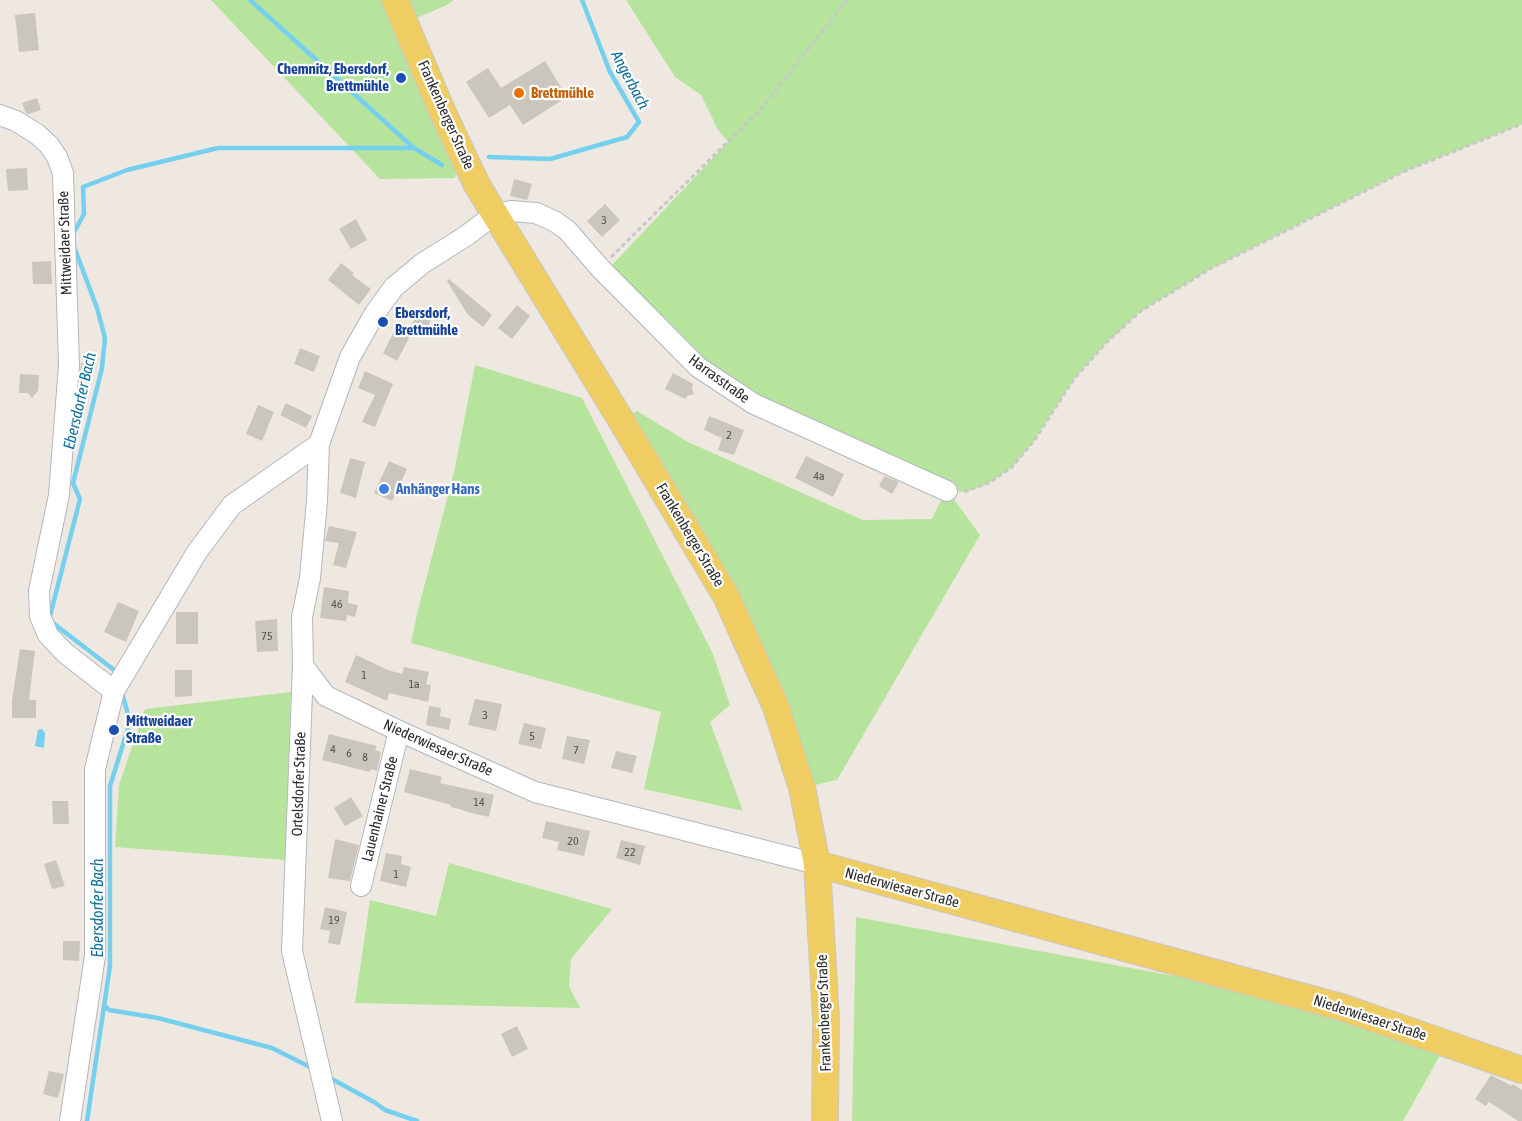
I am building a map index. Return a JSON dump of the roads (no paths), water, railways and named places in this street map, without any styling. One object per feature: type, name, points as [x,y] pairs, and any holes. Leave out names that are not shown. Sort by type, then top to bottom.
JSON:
[{"type":"main road","name":"Frankenberger Straße","points":[[395,0],[477,184],[726,596],[776,707],[802,788],[817,864],[826,1018],[825,1121]]},
{"type":"main road","name":"Niederwiesaer Straße","points":[[817,864],[1341,1007],[1522,1070]]},
{"type":"street","name":"Mittweidaer Straße","points":[[0,115],[16,121],[37,134],[49,145],[63,173],[69,365],[59,495],[39,591],[40,616],[48,635],[65,653],[114,691]]},
{"type":"street","name":"Harrasstraße","points":[[495,214],[511,211],[536,213],[567,230],[600,268],[698,367],[754,404],[947,490]]},
{"type":"street","points":[[70,1121],[95,956],[95,769],[114,691],[197,552],[232,505],[320,444],[350,357],[375,313],[394,287],[423,263],[466,236],[495,214]]},
{"type":"street","name":"Ortelsdorfer Straße","points":[[320,444],[310,578],[302,617],[303,666],[292,951],[332,1121]]},
{"type":"street","name":"Niederwiesaer Straße","points":[[303,666],[326,696],[535,792],[817,864]]},
{"type":"street","name":"Lauenhainer Straße","points":[[361,886],[399,731]]},
{"type":"water","points":[[42,729],[45,733],[44,748],[35,746],[38,730]]},
{"type":"waterway","name":"Angerbach","points":[[250,0],[414,148],[442,165]]},
{"type":"waterway","name":"Angerbach","points":[[489,157],[550,159],[627,137],[639,122],[610,72],[582,0]]},
{"type":"waterway","name":"Ebersdorfer Bach","points":[[72,236],[84,214],[83,187],[127,170],[218,148],[414,148]]},
{"type":"waterway","name":"Ebersdorfer Bach","points":[[73,244],[97,308],[105,338],[102,368],[73,483],[80,499],[49,620],[118,673]]},
{"type":"waterway","name":"Ebersdorfer Bach","points":[[87,1121],[110,966],[110,786],[130,722],[123,696]]},
{"type":"waterway","points":[[104,1005],[109,1010],[158,1018],[272,1048],[312,1068]]},
{"type":"waterway","points":[[332,1079],[385,1110],[417,1121]]},
{"type":"place","name":"Chemnitz, Ebersdorf, Brettmühle","points":[[401,78]]},
{"type":"place","name":"Brettmühle","points":[[519,93]]},
{"type":"place","name":"Ebersdorf, Brettmühle","points":[[383,322]]},
{"type":"place","name":"Anhänger Hans","points":[[384,489]]},
{"type":"place","name":"Mittweidaer Straße","points":[[114,730]]}]
